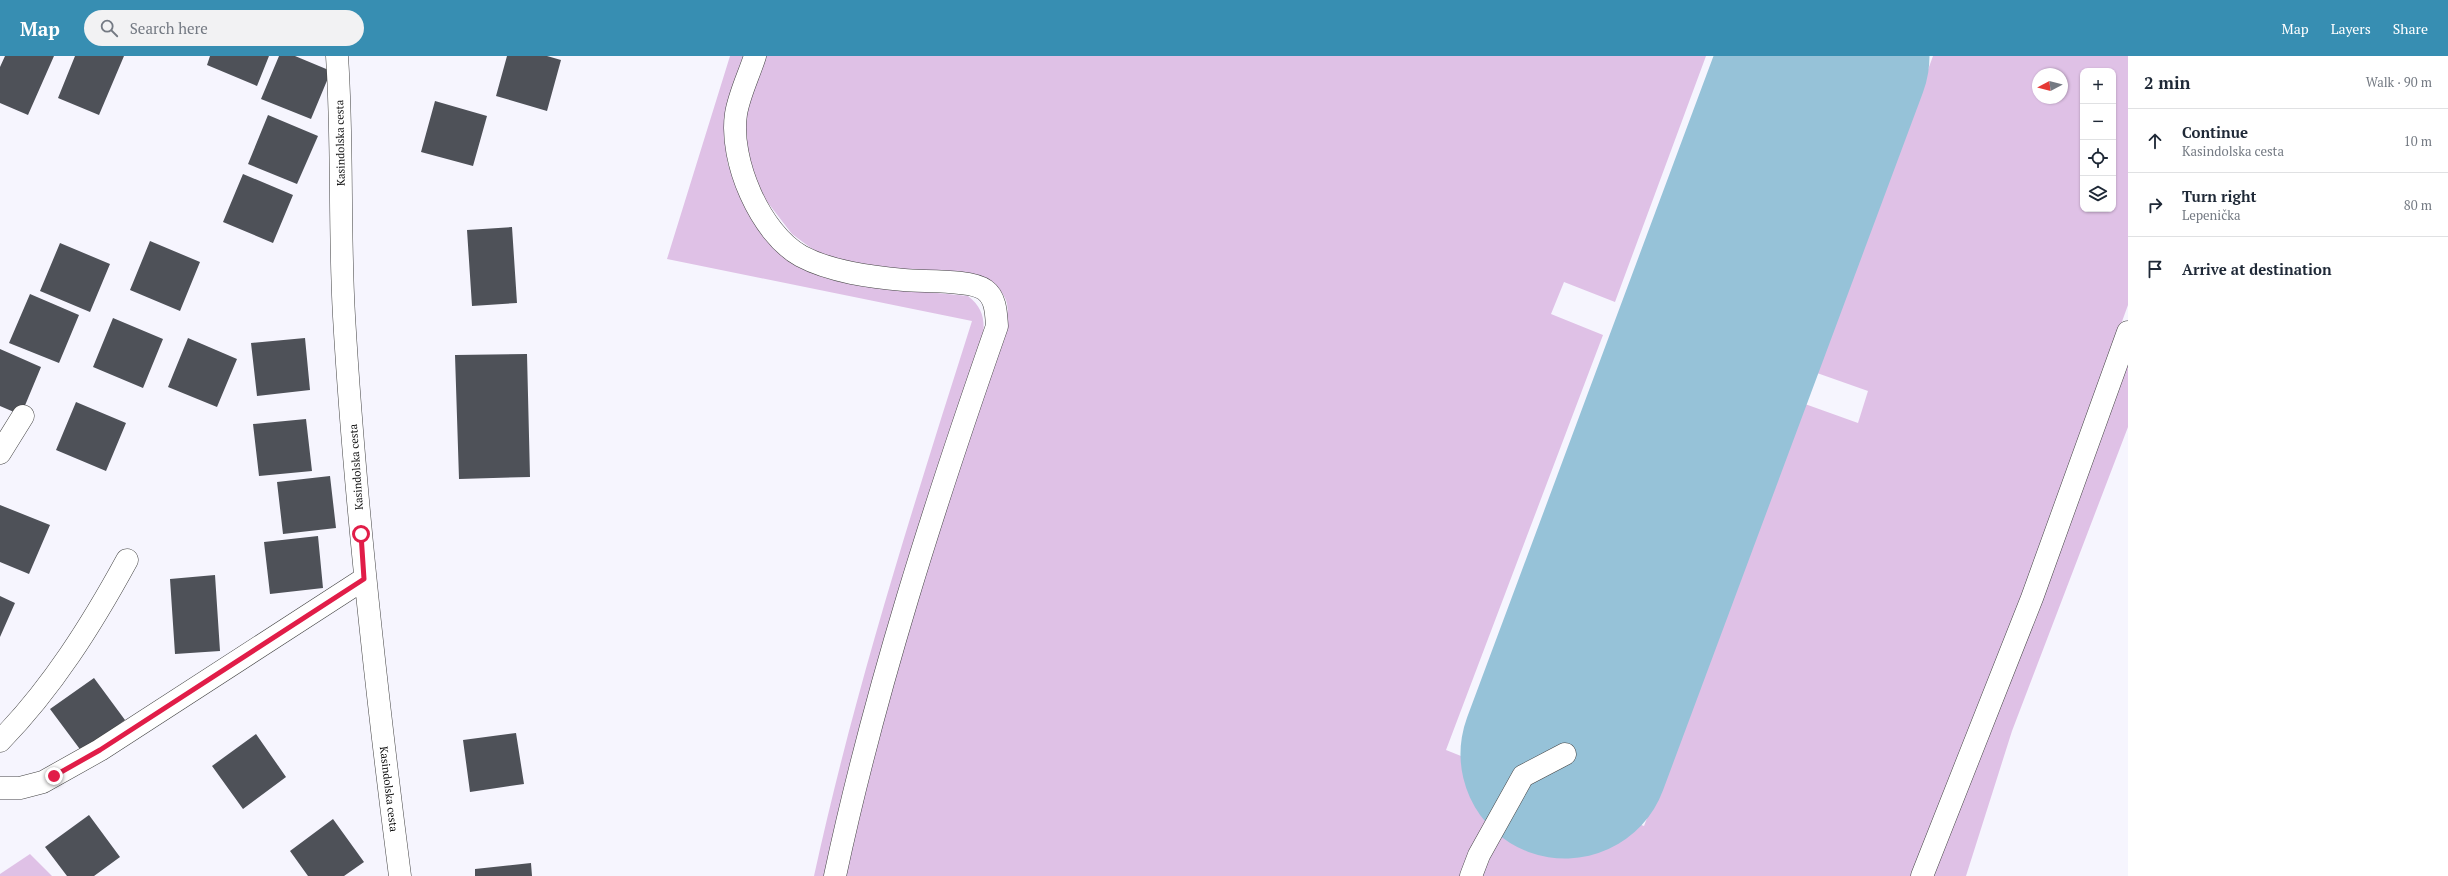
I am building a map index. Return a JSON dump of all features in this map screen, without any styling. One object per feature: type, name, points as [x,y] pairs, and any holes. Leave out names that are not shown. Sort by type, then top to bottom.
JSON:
[{"type":"street","name":"Kasindolska cesta","points":[[337,56],[344,315],[364,579],[400,876]]},
{"type":"street","points":[[754,56],[736,113],[735,143],[740,170],[749,191],[788,247],[817,263],[866,275],[905,280],[947,282],[984,289],[993,300],[996,310],[997,326],[933,517],[872,723],[835,876]]},
{"type":"street","points":[[1922,876],[2032,598],[2128,332]]},
{"type":"street","points":[[0,453],[23,416]]},
{"type":"street","points":[[0,741],[46,687],[92,624],[127,560]]},
{"type":"street","points":[[0,788],[20,788],[43,782],[100,750],[364,579]]},
{"type":"street","points":[[1471,876],[1479,855],[1523,776],[1565,754]]},
{"type":"shaded area","points":[[730,56],[745,56],[725,139],[728,165],[748,212],[810,272],[829,279],[855,285],[968,296],[980,310],[984,325],[983,338],[827,876],[814,876],[848,736],[907,527],[972,321],[667,259]]},
{"type":"shaded area","points":[[763,56],[1706,56],[1615,302],[1564,282],[1551,314],[1603,335],[1446,750],[1511,776],[1462,876],[842,876],[903,637],[1004,332],[1008,307],[1005,297],[996,286],[864,268],[819,254],[792,234],[765,199],[746,155],[746,110]]},
{"type":"shaded area","points":[[1933,56],[2128,56],[2128,305],[2033,567],[1914,876],[1479,876],[1528,783],[1644,826],[1805,404],[1858,423],[1868,391],[1817,373]]},
{"type":"shaded area","points":[[2128,355],[2128,427],[2012,731],[1966,876],[1931,876]]},
{"type":"shaded area","points":[[30,854],[52,876],[0,876],[0,874]]},
{"type":"building","points":[[5,56],[54,56],[28,115],[0,103],[0,67]]},
{"type":"building","points":[[75,56],[124,56],[99,115],[58,98]]},
{"type":"building","points":[[210,56],[269,56],[257,86],[207,65]]},
{"type":"building","points":[[279,56],[295,56],[331,71],[311,119],[261,99]]},
{"type":"building","points":[[507,56],[547,56],[561,60],[547,111],[496,96]]},
{"type":"building","points":[[435,101],[487,116],[473,166],[421,152]]},
{"type":"building","points":[[268,115],[318,136],[297,184],[248,164]]},
{"type":"building","points":[[243,174],[293,195],[273,243],[223,222]]},
{"type":"building","points":[[512,227],[517,303],[472,306],[467,230]]},
{"type":"building","points":[[150,241],[200,262],[180,311],[130,290]]},
{"type":"building","points":[[60,243],[110,264],[90,312],[40,291]]},
{"type":"building","points":[[30,294],[79,315],[59,363],[9,343]]},
{"type":"building","points":[[113,318],[163,339],[143,388],[93,367]]},
{"type":"building","points":[[188,338],[237,359],[217,407],[168,387]]},
{"type":"building","points":[[305,338],[310,390],[257,396],[251,343]]},
{"type":"building","points":[[0,349],[41,367],[21,415],[0,406]]},
{"type":"building","points":[[527,354],[530,477],[459,479],[455,355]]},
{"type":"building","points":[[76,402],[126,423],[106,471],[56,450]]},
{"type":"building","points":[[306,419],[312,471],[259,476],[253,424]]},
{"type":"building","points":[[330,476],[336,528],[283,534],[277,482]]},
{"type":"building","points":[[0,505],[50,525],[29,574],[0,562]]},
{"type":"building","points":[[318,536],[323,588],[270,594],[264,542]]},
{"type":"building","points":[[215,575],[220,651],[175,654],[170,579]]},
{"type":"building","points":[[0,596],[15,603],[0,637]]},
{"type":"building","points":[[94,678],[125,720],[82,752],[50,709]]},
{"type":"building","points":[[516,733],[524,784],[470,792],[463,740]]},
{"type":"building","points":[[256,734],[286,777],[243,809],[212,766]]},
{"type":"building","points":[[89,815],[120,857],[94,876],[67,876],[45,847]]},
{"type":"building","points":[[333,819],[364,862],[344,876],[308,876],[290,851]]},
{"type":"building","points":[[531,863],[532,876],[475,876],[475,869]]},
{"type":"runway","points":[[1565,754],[1825,56]]},
{"type":"route","points":[[54,776],[100,750],[364,579],[361,534]]}]
